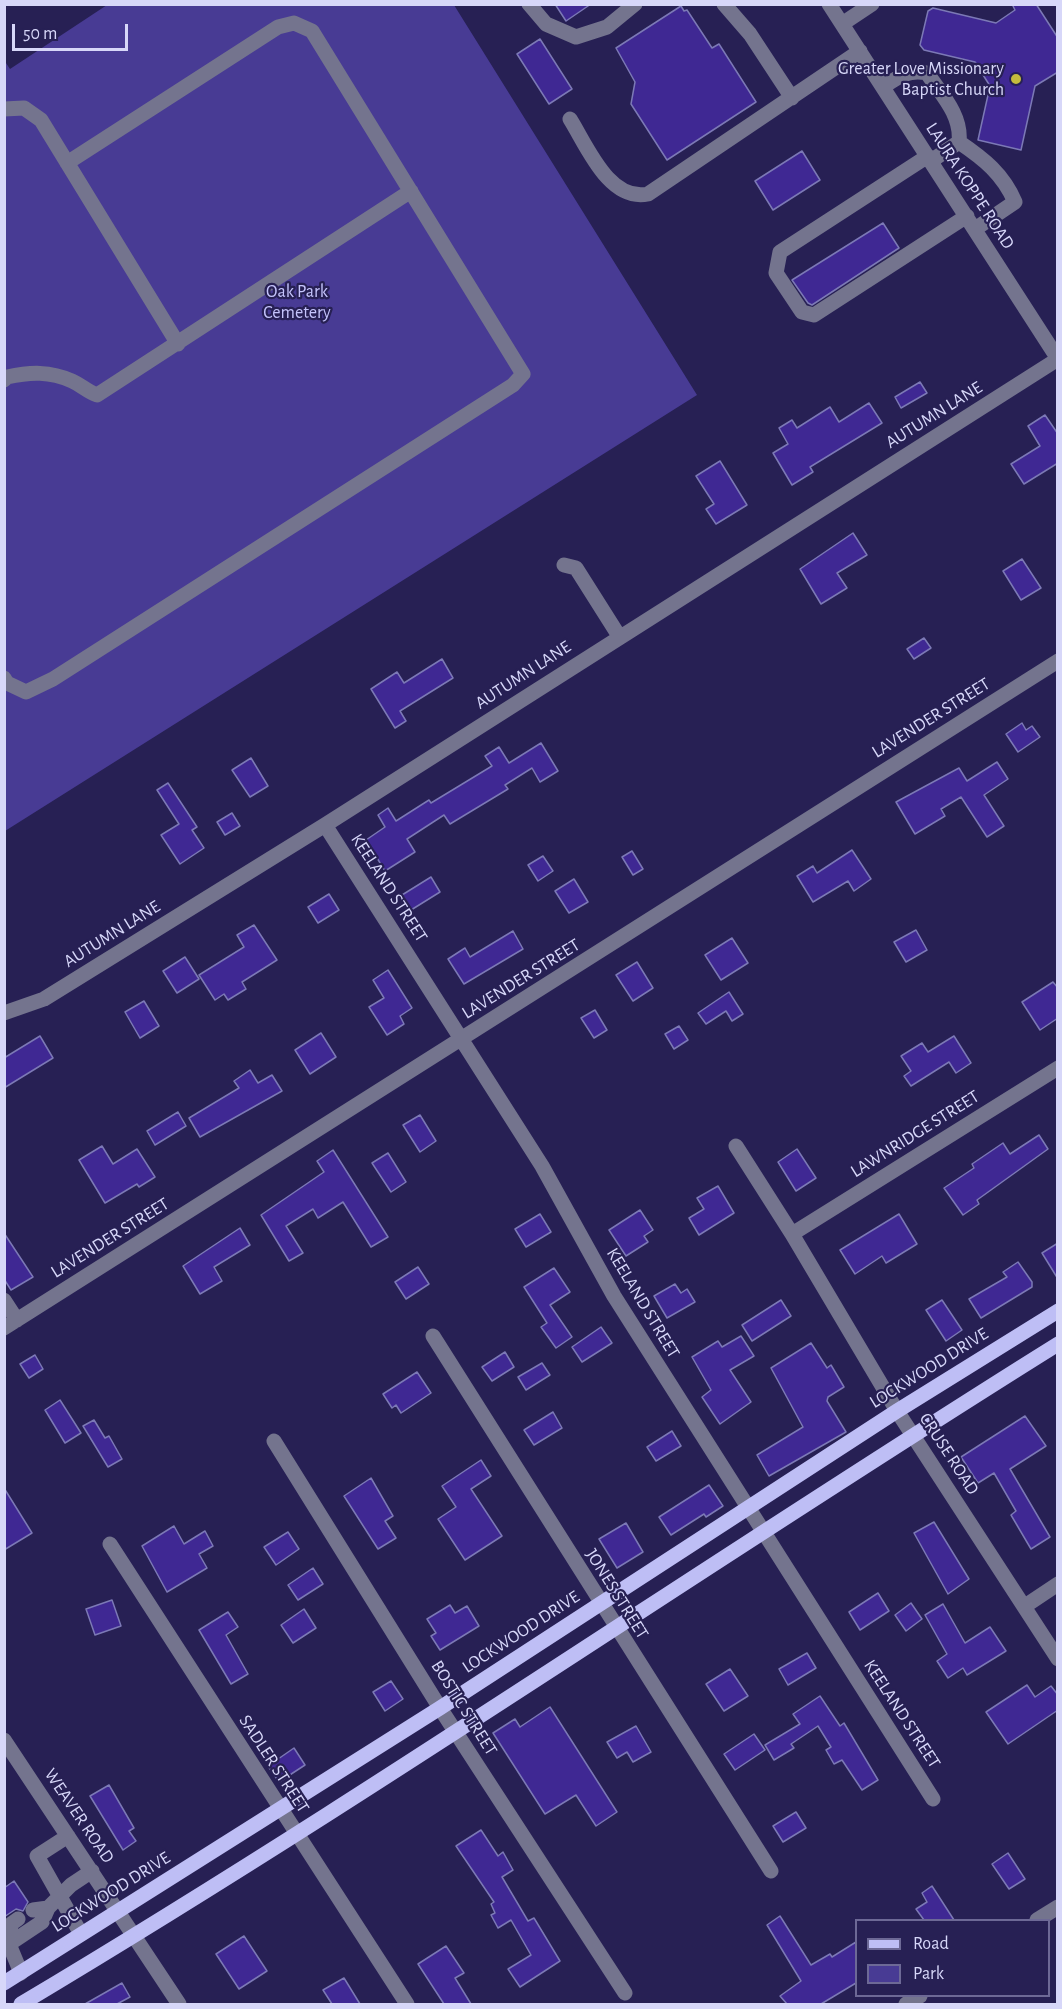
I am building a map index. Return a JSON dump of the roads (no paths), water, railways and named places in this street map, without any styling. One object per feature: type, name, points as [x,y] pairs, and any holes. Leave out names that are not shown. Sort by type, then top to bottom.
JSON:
[{"type":"main road","name":"LOCKWOOD DRIVE","points":[[4,1983],[440,1708],[897,1411],[1058,1311]]},
{"type":"main road","points":[[21,2004],[296,1835],[913,1435],[1058,1344]]},
{"type":"street","points":[[529,4],[546,24],[576,37],[607,27],[635,4]]},
{"type":"street","points":[[724,4],[750,34],[792,98]]},
{"type":"street","name":"LAURA KOPPE ROAD","points":[[830,4],[1058,359]]},
{"type":"street","points":[[842,24],[872,4]]},
{"type":"street","points":[[4,678],[7,683],[26,692],[53,679],[513,385],[523,374],[312,31],[294,23],[278,27],[67,163]]},
{"type":"street","points":[[570,119],[611,183],[638,196],[648,194],[860,51]]},
{"type":"street","points":[[883,87],[904,73],[917,71],[927,73],[954,113],[960,132],[959,142]]},
{"type":"street","points":[[4,109],[24,108],[42,120],[178,344]]},
{"type":"street","points":[[959,142],[996,171],[1015,202],[971,223],[814,315],[802,312],[776,273],[780,252],[959,142]]},
{"type":"street","points":[[5,377],[29,372],[54,374],[97,395],[411,191]]},
{"type":"street","name":"AUTUMN LANE","points":[[4,1013],[44,999],[325,825],[1058,359]]},
{"type":"street","points":[[564,565],[576,568],[619,636]]},
{"type":"street","name":"LAVENDER STREET","points":[[11,1324],[1058,661]]},
{"type":"street","name":"KEELAND STREET","points":[[325,825],[542,1166],[614,1296],[933,1798]]},
{"type":"street","name":"LAWNRIDGE STREET","points":[[792,1234],[1058,1068]]},
{"type":"street","name":"CRUSE ROAD","points":[[735,1146],[792,1234],[897,1411],[1058,1659]]},
{"type":"street","points":[[4,1300],[11,1324]]},
{"type":"street","name":"JONES STREET","points":[[433,1336],[771,1871]]},
{"type":"street","name":"BOSTIC STREET","points":[[274,1441],[440,1708],[625,1993]]},
{"type":"street","name":"SADLER STREET","points":[[110,1544],[279,1810],[407,2004]]},
{"type":"street","points":[[1024,1606],[1058,1584]]},
{"type":"street","name":"WEAVER ROAD","points":[[4,1740],[178,2004]]},
{"type":"street","points":[[68,1836],[37,1856],[81,1934]]},
{"type":"street","points":[[9,1944],[42,1922],[40,1909],[92,1871]]},
{"type":"street","points":[[1039,1919],[1058,1907]]},
{"type":"street","points":[[18,1919],[10,1924],[9,1944],[21,1973]]},
{"type":"place","name":"Greater Love Missionary Baptist Church","points":[[1016,79]]},
{"type":"park label","name":"Oak Park Cemetery","points":[[297,302]]}]
